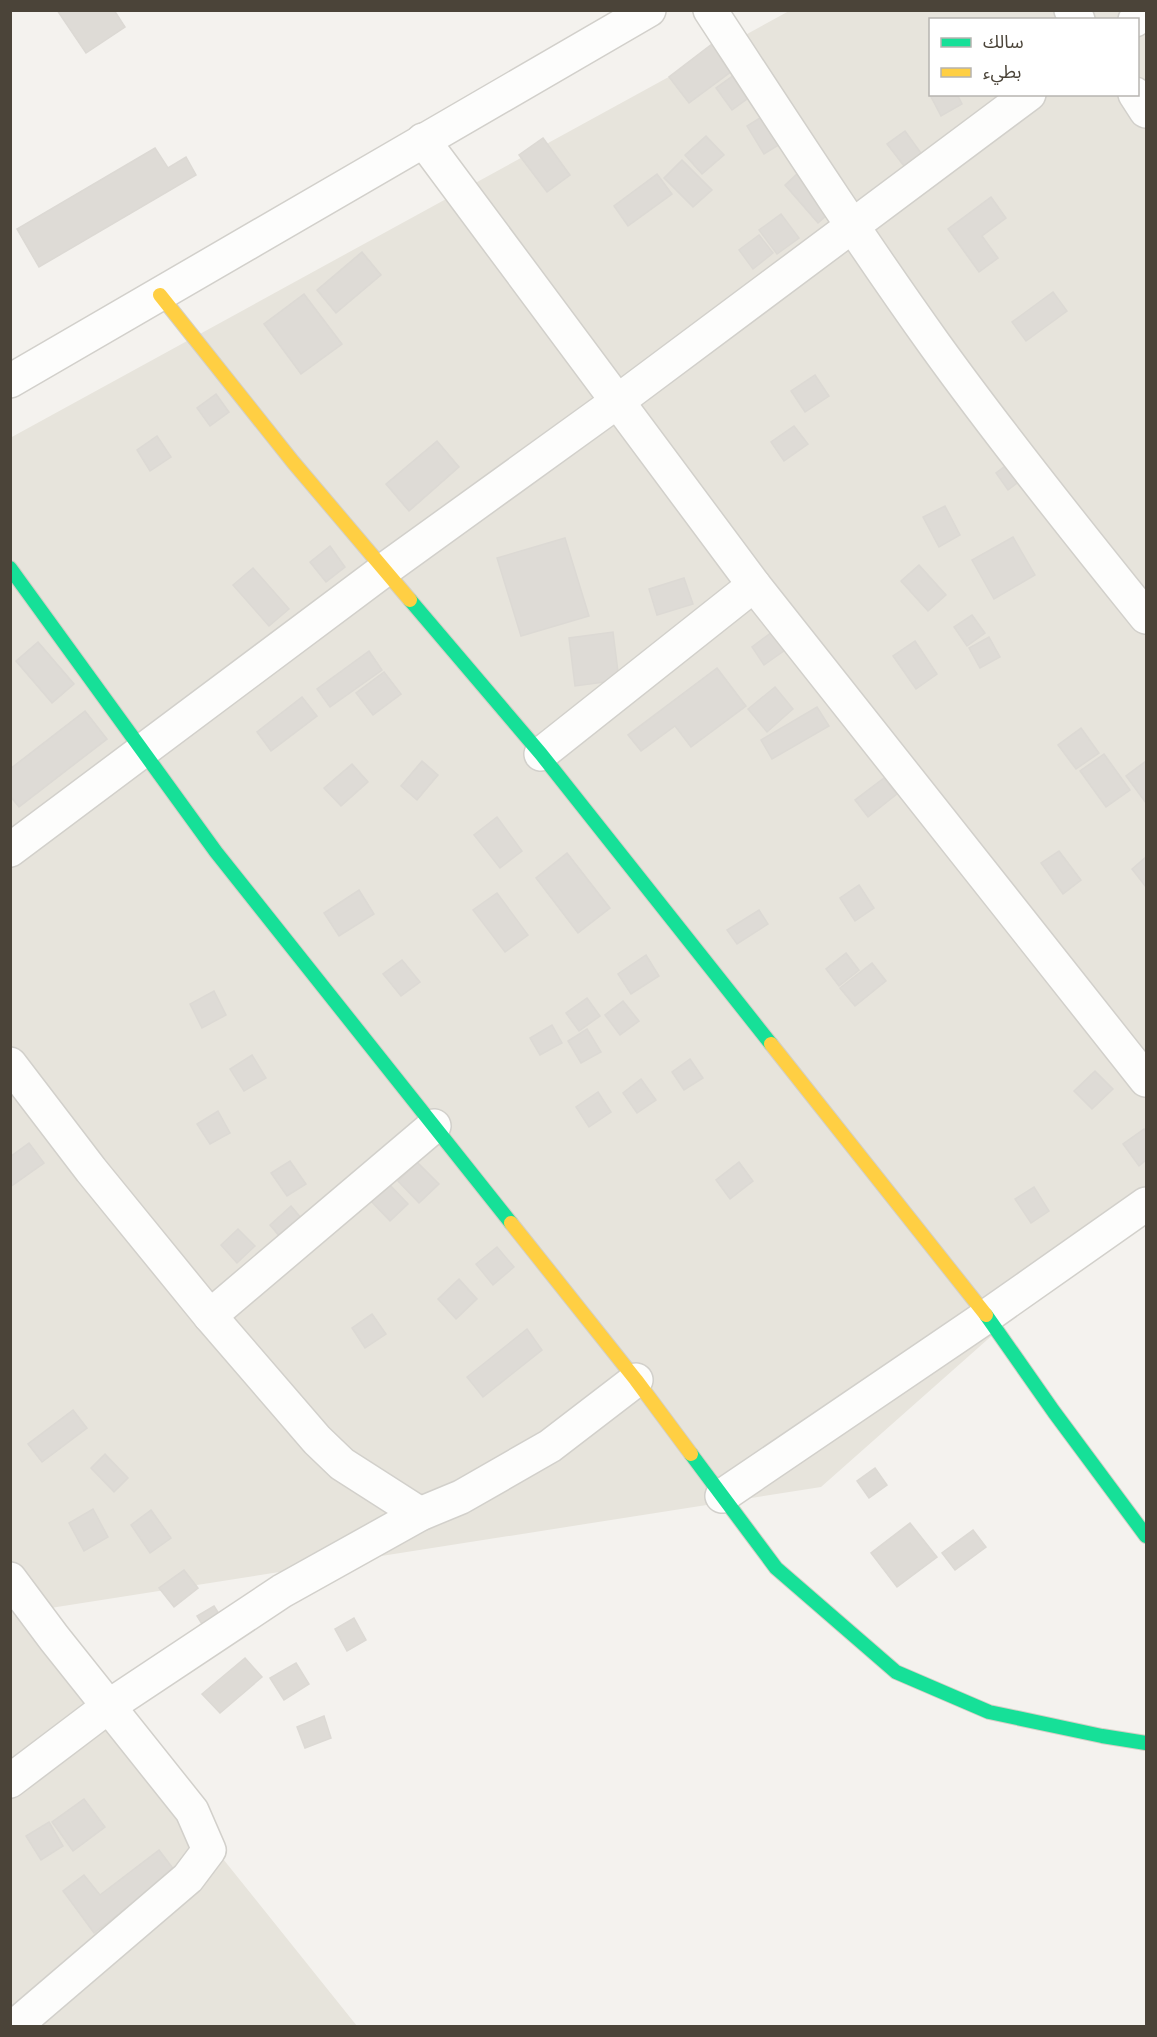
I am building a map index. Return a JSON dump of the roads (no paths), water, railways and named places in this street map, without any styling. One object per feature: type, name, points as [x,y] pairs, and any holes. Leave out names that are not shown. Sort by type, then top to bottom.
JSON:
[{"type":"street","points":[[10,381],[649,10]]},
{"type":"street","points":[[710,10],[853,227],[936,346],[1049,498],[1146,617]]},
{"type":"street","points":[[10,850],[144,752],[384,570],[618,401],[1026,96]]},
{"type":"street","points":[[1135,96],[1146,111]]},
{"type":"street","points":[[423,141],[754,585],[1146,1080]]},
{"type":"street","points":[[160,295],[293,462],[541,754],[987,1316],[1054,1412],[1146,1536]]},
{"type":"street","points":[[10,568],[216,852],[636,1380],[776,1568],[896,1672],[988,1712],[1146,1743]]},
{"type":"street","points":[[541,754],[754,585]]},
{"type":"street","points":[[10,1064],[91,1170],[210,1316],[317,1440],[342,1464],[420,1514]]},
{"type":"street","points":[[210,1316],[434,1126]]},
{"type":"street","points":[[722,1496],[987,1316],[1146,1204]]},
{"type":"street","points":[[10,1781],[109,1706],[282,1592],[420,1514],[461,1497],[550,1446],[636,1380]]},
{"type":"street","points":[[10,1579],[192,1811],[209,1850],[188,1878],[15,2026]]}]
